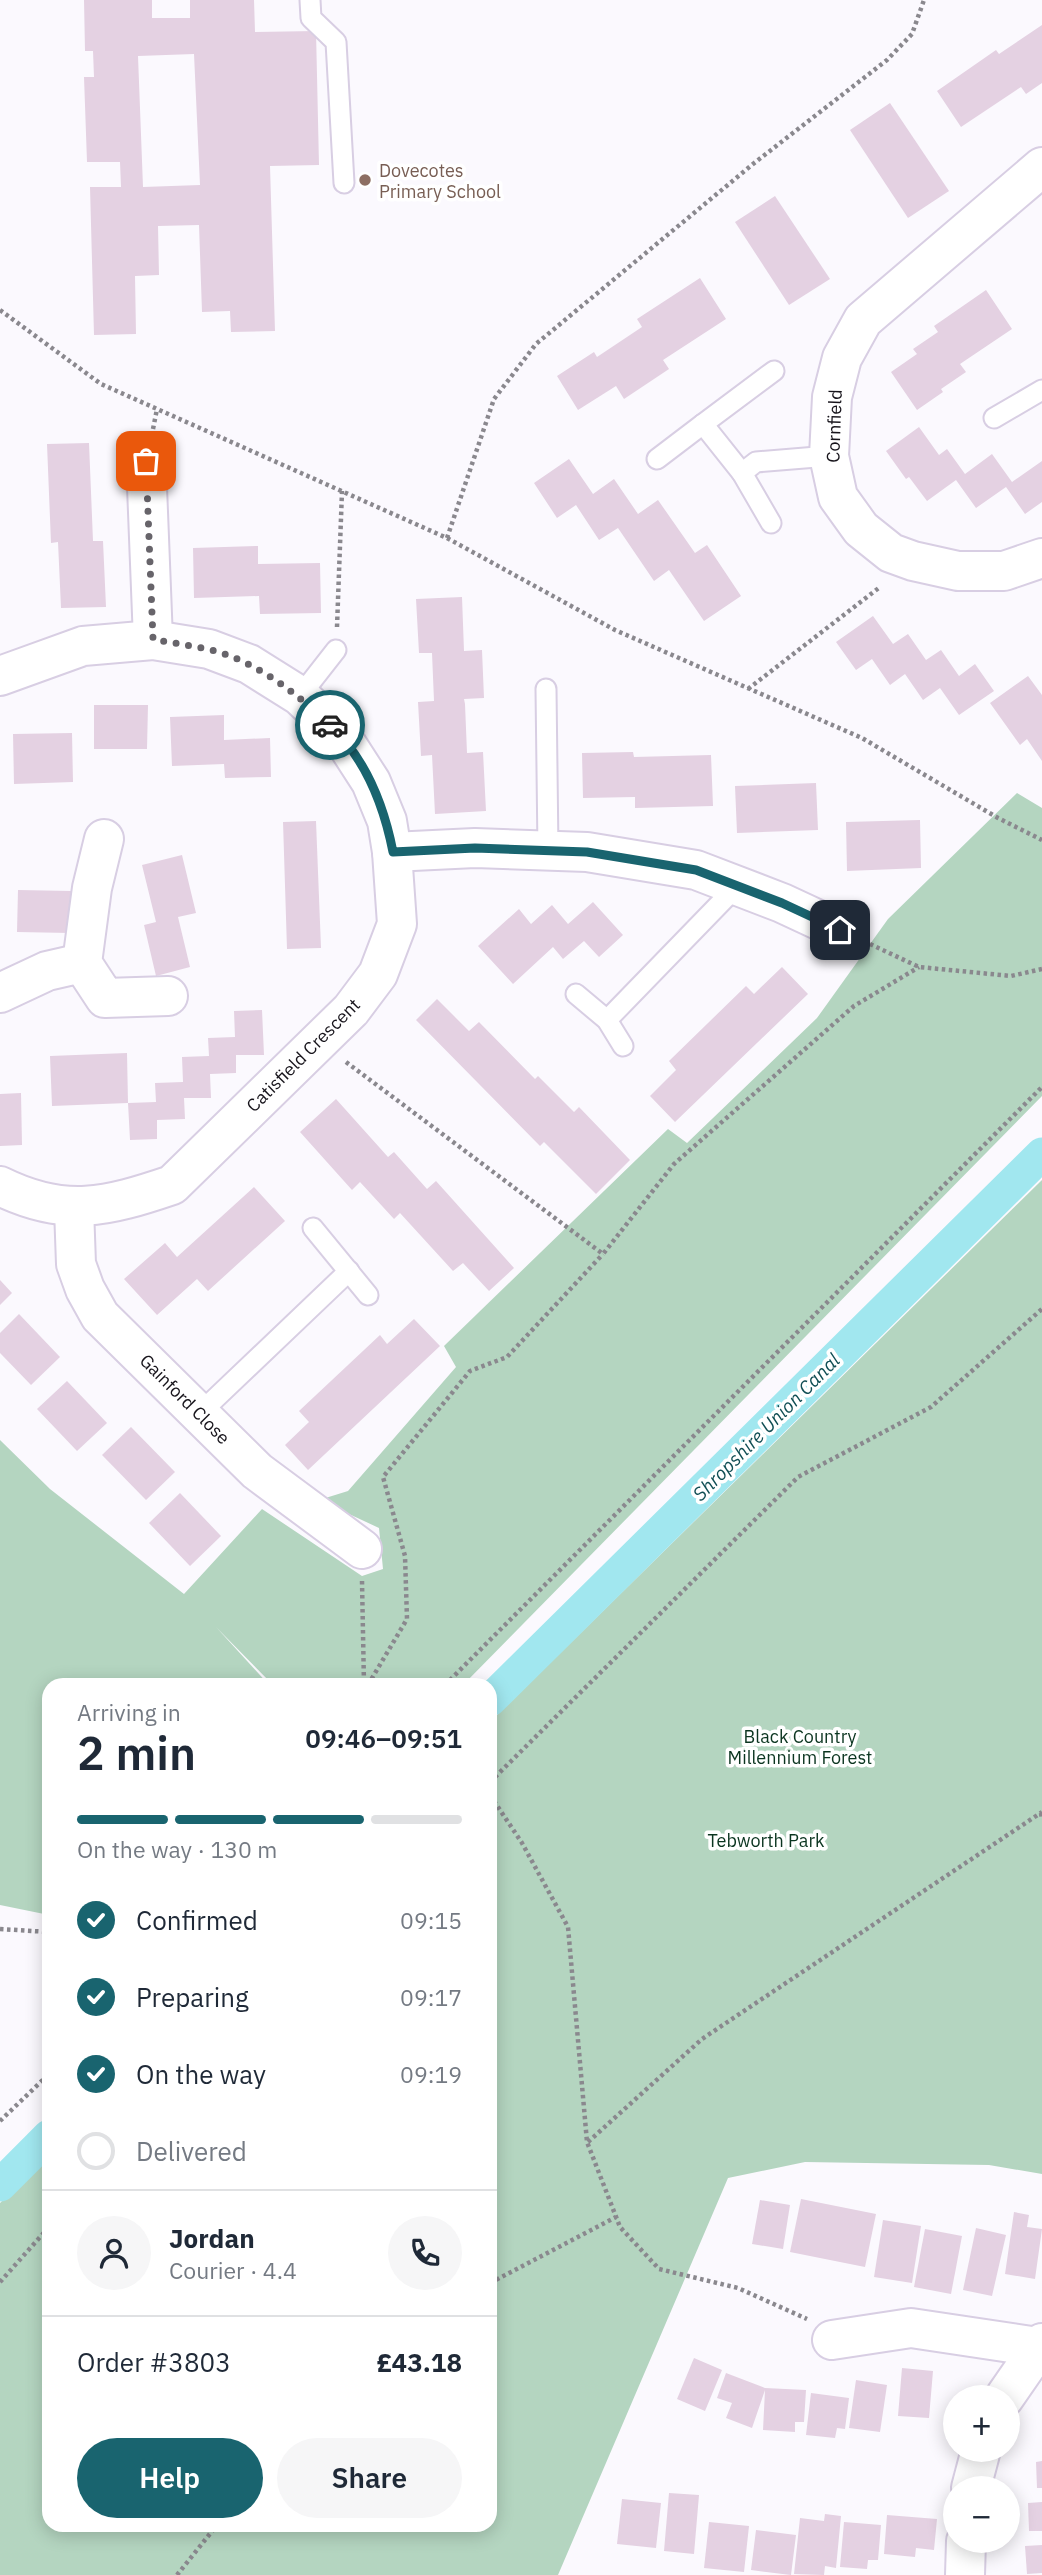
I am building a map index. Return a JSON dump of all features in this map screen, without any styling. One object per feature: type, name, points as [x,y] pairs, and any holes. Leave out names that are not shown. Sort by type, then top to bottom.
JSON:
[{"type":"street","name":"Cornfield","points":[[1040,563],[1004,571],[958,571],[891,553],[861,529],[838,497],[829,456],[832,397],[842,358],[863,320],[1042,166]]},
{"type":"street","points":[[146,461],[153,639]]},
{"type":"street","name":"Catisfield Crescent","points":[[0,676],[83,646],[153,639],[209,649],[249,664],[300,696],[340,734],[372,782],[387,821],[393,852],[397,924],[378,974],[351,1010],[172,1185],[133,1198],[74,1208],[27,1200],[0,1186]]},
{"type":"street","points":[[104,839],[92,888],[82,962],[105,998],[168,996]]},
{"type":"street","points":[[393,852],[475,848],[587,852],[696,870],[782,903],[840,930]]},
{"type":"street","points":[[0,993],[47,971],[82,962]]},
{"type":"street","name":"Gainford Close","points":[[74,1208],[76,1264],[85,1289],[100,1316],[257,1471],[362,1549]]},
{"type":"street","points":[[832,2340],[911,2328],[1040,2345],[1013,2385]]},
{"type":"street","points":[[965,2575],[966,2553]]},
{"type":"lane","points":[[310,0],[311,18],[336,43],[345,183]]},
{"type":"lane","points":[[657,459],[774,371]]},
{"type":"lane","points":[[994,418],[1042,390]]},
{"type":"lane","points":[[704,424],[742,473],[771,523]]},
{"type":"lane","points":[[742,473],[756,463],[829,456]]},
{"type":"lane","points":[[300,696],[336,650]]},
{"type":"lane","points":[[546,689],[548,850]]},
{"type":"lane","points":[[607,1020],[737,886]]},
{"type":"lane","points":[[576,994],[607,1020],[623,1046]]},
{"type":"lane","points":[[313,1228],[368,1295]]},
{"type":"lane","points":[[200,1413],[349,1271]]},
{"type":"path","points":[[447,538],[494,399],[536,344],[753,164],[887,60],[912,34],[924,0]]},
{"type":"path","points":[[0,310],[101,384],[447,538],[615,630],[862,738],[998,818],[1042,840]]},
{"type":"path","points":[[336,650],[342,491]]},
{"type":"path","points":[[748,689],[913,561]]},
{"type":"path","points":[[840,930],[919,967],[1011,976],[1042,969]]},
{"type":"path","points":[[370,1678],[407,1619],[405,1556],[383,1477],[470,1371],[507,1357],[603,1254],[674,1164],[855,1006],[919,967]]},
{"type":"path","points":[[337,1055],[603,1254]]},
{"type":"path","points":[[452,1678],[1042,1087]]},
{"type":"path","points":[[497,1776],[798,1477],[931,1408],[1042,1309]]},
{"type":"path","points":[[362,1549],[366,1678]]},
{"type":"path","points":[[497,1806],[522,1843],[568,1927],[587,2142],[620,2227],[659,2269],[738,2288],[803,2316],[832,2340]]},
{"type":"path","points":[[587,2142],[702,2039],[1041,1812],[1042,1820]]},
{"type":"path","points":[[0,1929],[42,1932]]},
{"type":"path","points":[[0,2121],[42,2081]]},
{"type":"path","points":[[497,2279],[616,2217]]},
{"type":"path","points":[[0,2282],[42,2235]]},
{"type":"path","points":[[177,2575],[211,2532]]},
{"type":"green space","points":[[1017,793],[1042,808],[1042,1096],[470,1678],[266,1678],[216,1627],[263,1678],[42,1678],[42,1914],[0,1905],[0,1440],[50,1489],[184,1594],[262,1509],[362,1576],[383,1569],[379,1528],[319,1500],[348,1491],[456,1367],[444,1346],[668,1129],[687,1143],[817,1018],[888,919]]},
{"type":"green space","name":"Tebworth Park","points":[[1042,1180],[1042,2174],[989,2165],[805,2162],[728,2178],[558,2575],[0,2575],[0,2203],[42,2162],[42,2532],[497,2532],[497,1715]]},
{"type":"building","points":[[84,0],[152,0],[152,18],[190,18],[190,0],[254,0],[255,32],[316,31],[319,165],[270,166],[275,331],[231,332],[230,311],[202,312],[199,225],[158,226],[159,275],[135,276],[136,334],[94,335],[90,187],[121,187],[120,162],[87,162],[84,77],[94,77],[93,51],[85,51]],"holes":[[[194,54],[200,185],[143,187],[138,56]]]},
{"type":"building","points":[[1042,25],[1042,83],[1026,94],[1021,87],[961,127],[937,91],[996,50],[999,54]]},
{"type":"building","points":[[890,103],[949,191],[908,218],[850,130]]},
{"type":"building","points":[[775,196],[830,279],[789,305],[735,222]]},
{"type":"building","points":[[700,278],[726,319],[663,360],[669,369],[624,399],[616,386],[578,410],[557,376],[594,352],[597,357],[642,327],[637,319]]},
{"type":"building","points":[[986,290],[1012,329],[960,364],[966,372],[917,410],[891,372],[917,354],[913,349],[938,332],[934,326]]},
{"type":"building","points":[[919,427],[939,455],[947,449],[965,474],[992,454],[1012,482],[1042,461],[1042,502],[1025,514],[1006,487],[976,508],[956,480],[927,501],[909,477],[906,479],[886,451]]},
{"type":"building","points":[[89,443],[93,541],[103,541],[106,607],[61,608],[58,542],[51,543],[47,444]]},
{"type":"building","points":[[569,459],[593,494],[614,479],[638,514],[658,500],[695,553],[707,545],[741,596],[704,621],[669,570],[654,581],[618,528],[599,540],[576,505],[557,518],[534,483]]},
{"type":"building","points":[[258,546],[258,564],[320,563],[321,613],[260,614],[259,596],[194,598],[193,548]]},
{"type":"building","points":[[462,597],[464,651],[482,650],[484,698],[464,699],[467,753],[483,752],[486,811],[435,814],[432,755],[421,756],[418,702],[434,701],[432,653],[419,653],[416,599]]},
{"type":"building","points":[[873,616],[893,644],[908,634],[926,660],[941,650],[959,676],[975,664],[994,691],[959,715],[940,688],[923,700],[905,674],[890,685],[872,659],[856,670],[836,642]]},
{"type":"building","points":[[1028,676],[1042,695],[1042,761],[1027,739],[1020,745],[990,703]]},
{"type":"building","points":[[94,705],[148,705],[147,749],[94,749]]},
{"type":"building","points":[[224,715],[224,740],[270,738],[271,777],[225,778],[224,764],[172,766],[170,717]]},
{"type":"building","points":[[72,733],[73,782],[14,784],[13,734]]},
{"type":"building","points":[[633,752],[634,757],[711,755],[713,806],[635,808],[635,797],[583,798],[582,753]]},
{"type":"building","points":[[816,783],[818,830],[737,833],[735,786]]},
{"type":"building","points":[[920,820],[921,868],[847,871],[846,822]]},
{"type":"building","points":[[316,821],[321,948],[287,949],[283,822]]},
{"type":"building","points":[[182,855],[196,913],[178,917],[190,967],[156,976],[144,925],[156,922],[142,865]]},
{"type":"building","points":[[18,890],[71,891],[70,933],[17,932]]},
{"type":"building","points":[[593,902],[623,935],[599,957],[584,941],[563,959],[553,947],[513,984],[478,946],[519,909],[531,924],[552,905],[568,924]]},
{"type":"building","points":[[782,967],[808,994],[675,1122],[650,1096],[676,1070],[669,1061],[746,986],[754,994]]},
{"type":"building","points":[[437,999],[469,1031],[479,1022],[535,1079],[538,1076],[574,1112],[579,1107],[630,1160],[596,1194],[544,1142],[540,1146],[416,1020]]},
{"type":"building","points":[[262,1010],[264,1055],[236,1055],[236,1073],[210,1074],[211,1098],[184,1098],[185,1119],[157,1120],[157,1139],[130,1140],[128,1103],[156,1102],[155,1083],[183,1082],[182,1057],[209,1056],[208,1038],[235,1037],[234,1011]]},
{"type":"building","points":[[127,1053],[128,1103],[52,1106],[50,1056]]},
{"type":"building","points":[[21,1093],[22,1145],[0,1146],[0,1094]]},
{"type":"building","points":[[336,1099],[388,1157],[394,1152],[427,1189],[436,1181],[514,1268],[489,1291],[463,1263],[453,1271],[400,1213],[394,1219],[360,1182],[352,1190],[300,1132]]},
{"type":"building","points":[[254,1187],[285,1221],[208,1291],[197,1279],[157,1315],[124,1279],[165,1243],[177,1257]]},
{"type":"building","points":[[0,1280],[12,1293],[0,1305]]},
{"type":"building","points":[[19,1314],[60,1357],[31,1385],[0,1353],[0,1333]]},
{"type":"building","points":[[414,1319],[440,1346],[308,1470],[285,1445],[309,1422],[299,1411],[380,1335],[387,1344]]},
{"type":"building","points":[[67,1381],[107,1423],[77,1451],[37,1409]]},
{"type":"building","points":[[131,1427],[175,1472],[146,1500],[102,1455]]},
{"type":"building","points":[[180,1493],[221,1536],[190,1566],[149,1523]]},
{"type":"building","points":[[801,2199],[876,2214],[865,2267],[790,2252]]},
{"type":"building","points":[[760,2200],[790,2205],[783,2249],[752,2244]]},
{"type":"building","points":[[1014,2212],[1029,2215],[1027,2227],[1042,2229],[1035,2279],[1005,2274]]},
{"type":"building","points":[[883,2220],[921,2226],[912,2283],[874,2277]]},
{"type":"building","points":[[976,2228],[1006,2235],[992,2296],[963,2290]]},
{"type":"building","points":[[925,2229],[962,2236],[951,2294],[914,2287]]},
{"type":"building","points":[[694,2358],[722,2370],[705,2411],[677,2399]]},
{"type":"building","points":[[902,2368],[933,2371],[929,2418],[898,2416]]},
{"type":"building","points":[[726,2373],[765,2388],[806,2390],[804,2422],[795,2422],[795,2432],[763,2430],[765,2390],[752,2428],[726,2418],[732,2403],[717,2398]]},
{"type":"building","points":[[856,2380],[887,2385],[880,2432],[849,2428]]},
{"type":"building","points":[[811,2393],[849,2398],[845,2429],[837,2428],[835,2438],[806,2435]]},
{"type":"building","points":[[1042,2461],[1042,2488],[1037,2488],[1036,2462]]},
{"type":"building","points":[[669,2493],[699,2495],[694,2554],[664,2551]]},
{"type":"building","points":[[622,2499],[661,2503],[656,2548],[617,2544]]},
{"type":"building","points":[[1042,2502],[1042,2531],[1029,2531],[1028,2503]]},
{"type":"building","points":[[825,2514],[841,2516],[836,2568],[825,2566],[824,2575],[794,2574],[800,2518],[824,2521]]},
{"type":"building","points":[[887,2515],[937,2519],[934,2550],[916,2548],[915,2557],[884,2554]]},
{"type":"building","points":[[709,2522],[749,2526],[744,2572],[704,2568]]},
{"type":"building","points":[[844,2522],[881,2525],[878,2560],[868,2560],[867,2569],[840,2567]]},
{"type":"building","points":[[756,2530],[796,2535],[791,2575],[751,2570]]},
{"type":"building","points":[[1042,2545],[1042,2573],[1027,2574],[1025,2546]]},
{"type":"waterway","name":"Shropshire Union Canal","points":[[497,1693],[1042,1154]]},
{"type":"waterway","name":"Shropshire Union Canal","points":[[0,2185],[42,2143]]},
{"type":"way so far","points":[[146,461],[153,639],[209,649],[249,664],[300,696],[330,725]]},
{"type":"place","name":"Dovecotes Primary School","points":[[365,180]]},
{"type":"route","points":[[330,725],[340,734],[372,782],[387,821],[393,852],[475,848],[587,852],[696,870],[782,903],[840,930]]},
{"type":"park label","name":"Black Country Millennium Forest","points":[[800,1746]]}]
